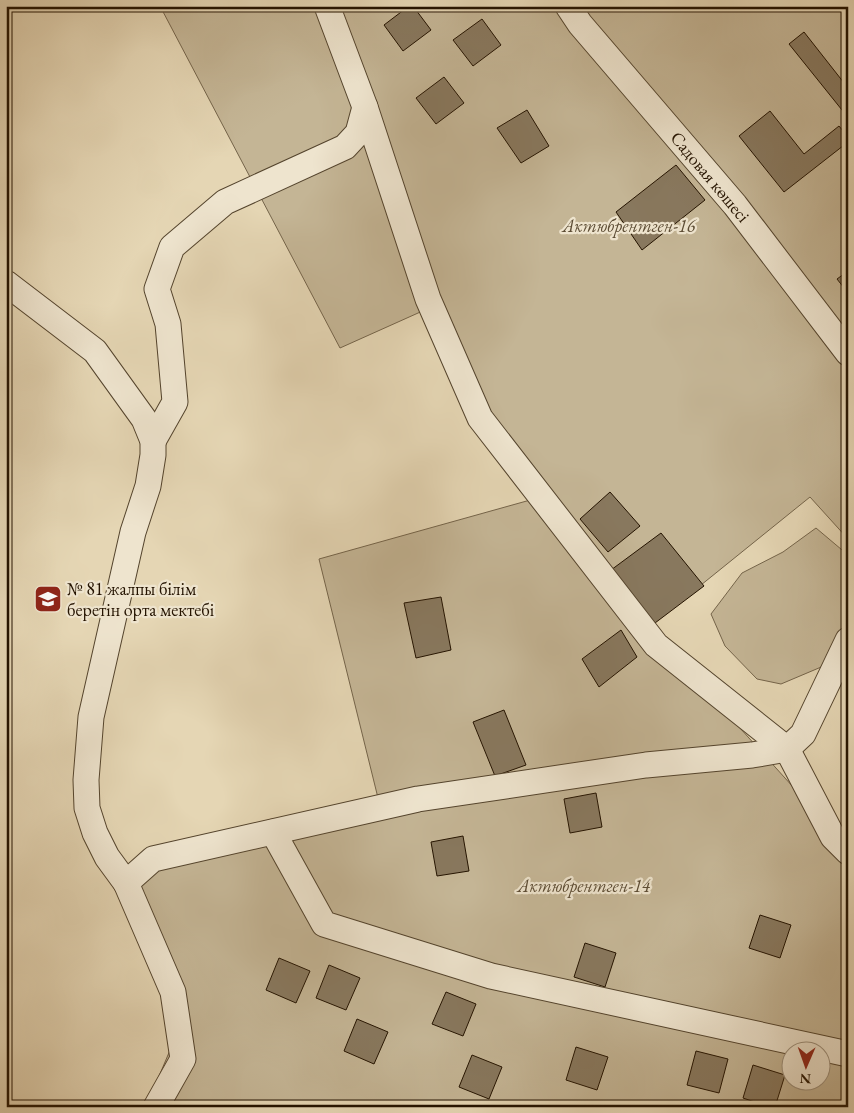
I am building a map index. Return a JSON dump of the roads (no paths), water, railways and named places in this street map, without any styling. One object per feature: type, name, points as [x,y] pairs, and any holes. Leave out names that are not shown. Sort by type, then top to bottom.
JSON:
[{"type":"lane","points":[[328,6],[365,107],[428,299],[480,418],[656,645],[787,749],[833,837],[848,852]]},
{"type":"lane","name":"Садовая көшесі","points":[[568,6],[580,24],[736,205],[848,353]]},
{"type":"lane","points":[[153,440],[175,402],[168,324],[157,289],[172,247],[225,202],[345,147],[358,133],[365,107]]},
{"type":"lane","points":[[6,283],[95,351],[144,418],[153,440],[153,455],[148,486],[132,532],[91,717],[86,780],[87,808],[95,833],[107,857],[126,884],[172,992],[183,1059],[156,1107]]},
{"type":"lane","points":[[126,884],[153,859],[418,799],[646,765],[752,755],[787,749],[803,734],[848,640]]},
{"type":"lane","points":[[274,832],[324,924],[491,976],[848,1054]]},
{"type":"place","name":"№ 81 жалпы білім беретін орта мектебі","points":[[48,599]]},
{"type":"park label","name":"Актюбрентген-16","points":[[629,226]]},
{"type":"park label","name":"Актюбрентген-14","points":[[584,886]]}]
